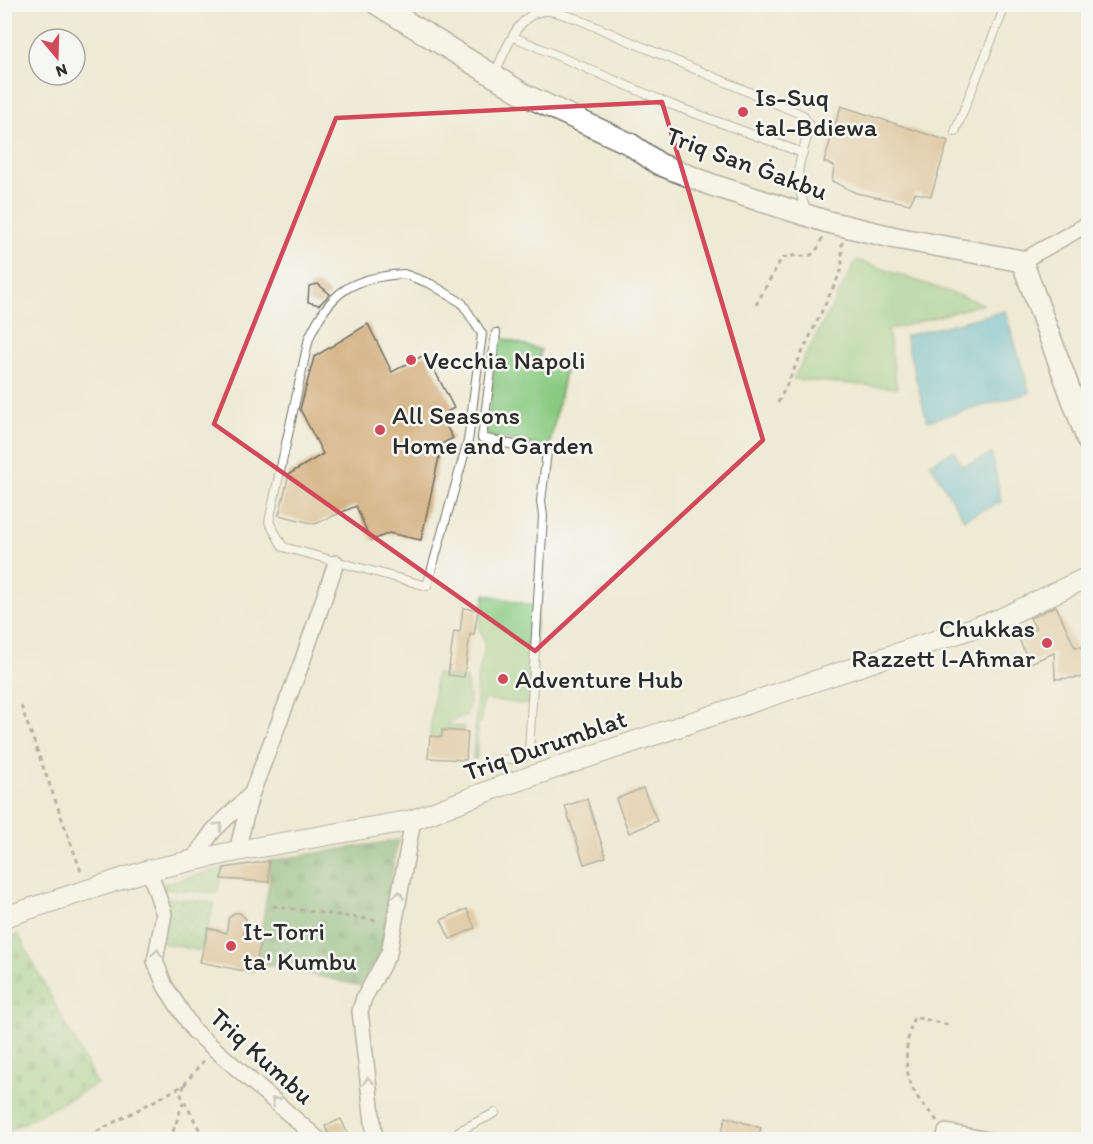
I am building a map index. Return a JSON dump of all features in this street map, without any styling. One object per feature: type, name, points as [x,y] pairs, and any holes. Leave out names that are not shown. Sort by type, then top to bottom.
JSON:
[{"type":"main road","name":"Triq San Ġakbu","points":[[377,4],[525,95],[630,144],[659,164],[712,185],[826,221],[896,238],[1022,261]]},
{"type":"main road","points":[[1022,261],[1089,441]]},
{"type":"street","points":[[1022,261],[1089,224]]},
{"type":"street","points":[[237,851],[251,795],[301,665],[336,563]]},
{"type":"street","name":"Triq Durumblat","points":[[4,917],[149,870],[237,851],[413,820],[499,787],[1000,619],[1089,577]]},
{"type":"street","points":[[192,861],[213,831],[251,795]]},
{"type":"street","points":[[375,1140],[360,1011],[364,998],[388,953],[413,820]]},
{"type":"street","name":"Triq Kumbu","points":[[149,870],[164,914],[155,961],[165,986],[194,1031],[319,1140]]},
{"type":"street","points":[[945,1136],[989,1140]]},
{"type":"lane","points":[[956,132],[1006,4]]},
{"type":"lane","points":[[493,76],[519,26],[532,12],[548,10],[575,18],[803,115],[810,128],[796,173],[797,188],[826,221]]},
{"type":"lane","points":[[514,37],[672,105],[803,153]]},
{"type":"lane","points":[[404,274],[431,284],[462,303],[482,334],[468,441],[426,586],[336,563],[283,547],[268,522],[309,338],[318,317],[343,289],[372,276],[404,274]]},
{"type":"lane","points":[[496,333],[482,438],[547,452],[541,501],[543,516],[529,751],[524,758],[501,760]]},
{"type":"lane","points":[[459,1140],[459,1131],[495,1113]]},
{"type":"path","points":[[756,305],[781,259],[787,256],[806,257],[818,250],[826,221]]},
{"type":"path","points":[[778,403],[843,269],[826,221]]},
{"type":"path","points":[[21,706],[87,890]]},
{"type":"path","points":[[273,906],[394,923]]},
{"type":"path","points":[[945,1136],[914,1090],[907,1066],[908,1034],[914,1017],[949,1024]]},
{"type":"path","points":[[81,1140],[183,1085],[206,1058],[219,1052]]},
{"type":"path","points":[[1086,1072],[1089,1062]]},
{"type":"path","points":[[183,1085],[182,1095],[205,1140]]},
{"type":"path","points":[[170,1140],[184,1100]]},
{"type":"highlighted area","points":[[662,102],[763,440],[535,651],[214,424],[336,118]]},
{"type":"green space","points":[[857,260],[983,304],[888,330],[897,388],[793,379]]},
{"type":"green space","points":[[498,337],[541,350],[538,364],[548,368],[550,361],[566,367],[549,448],[486,435]]},
{"type":"green space","name":"Adventure Hub","points":[[485,594],[537,607],[529,705],[483,699],[481,722],[477,723],[477,758],[473,759],[476,687],[484,653],[483,637],[479,629]]},
{"type":"green space","points":[[436,674],[466,679],[470,702],[466,715],[449,722],[448,725],[464,727],[464,731],[442,730],[442,737],[430,736]]},
{"type":"green space","points":[[399,840],[394,857],[382,952],[361,986],[256,962],[269,883],[269,861]]},
{"type":"green space","points":[[224,868],[217,893],[163,889],[163,884]]},
{"type":"green space","points":[[165,897],[214,903],[202,951],[162,943]]},
{"type":"green space","points":[[18,934],[97,1084],[5,1133],[5,941]]},
{"type":"water","points":[[1005,311],[1030,393],[927,421],[905,336]]},
{"type":"water","points":[[954,451],[962,466],[992,454],[1001,502],[964,519],[930,463]]},
{"type":"building","points":[[841,106],[948,141],[931,196],[915,193],[910,204],[856,193],[832,181],[834,166],[824,162]]},
{"type":"building","points":[[318,284],[330,294],[319,305],[308,302],[309,286]]},
{"type":"building","name":"All Seasons Home and Garden","points":[[368,324],[392,372],[426,354],[454,408],[447,412],[451,419],[444,422],[453,438],[434,448],[439,457],[421,540],[389,533],[371,541],[356,506],[315,524],[279,515],[289,474],[323,454],[300,409],[314,357]]},
{"type":"building","name":"Chukkas Razzett l-Aħmar","points":[[1056,606],[1075,647],[1089,647],[1089,677],[1055,679],[1054,653],[1030,663],[1019,639],[1036,629],[1030,618]]},
{"type":"building","points":[[463,608],[478,610],[474,635],[470,634],[464,677],[448,675],[454,631],[460,632]]},
{"type":"building","points":[[442,730],[468,732],[466,760],[428,758],[430,736],[442,737]]},
{"type":"building","points":[[643,788],[657,821],[629,833],[616,799]]},
{"type":"building","points":[[587,799],[606,857],[584,864],[565,806]]},
{"type":"building","points":[[269,861],[269,882],[221,879],[224,868]]},
{"type":"building","points":[[467,909],[475,928],[450,939],[441,920]]},
{"type":"building","name":"It-Torri ta' Kumbu","points":[[234,913],[240,913],[246,919],[243,936],[261,941],[254,973],[200,962],[208,928],[227,933],[228,919]]},
{"type":"building","points":[[726,1117],[761,1128],[757,1140],[719,1140]]},
{"type":"building","points":[[341,1119],[348,1134],[331,1140],[325,1126]]},
{"type":"place","name":"Is-Suq tal-Bdiewa","points":[[743,112]]},
{"type":"place","name":"Vecchia Napoli","points":[[411,360]]},
{"type":"place","name":"All Seasons Home and Garden","points":[[380,430]]},
{"type":"place","name":"Chukkas Razzett l-Aħmar","points":[[1047,643]]},
{"type":"place","name":"Adventure Hub","points":[[503,679]]},
{"type":"place","name":"It-Torri ta' Kumbu","points":[[231,946]]}]
